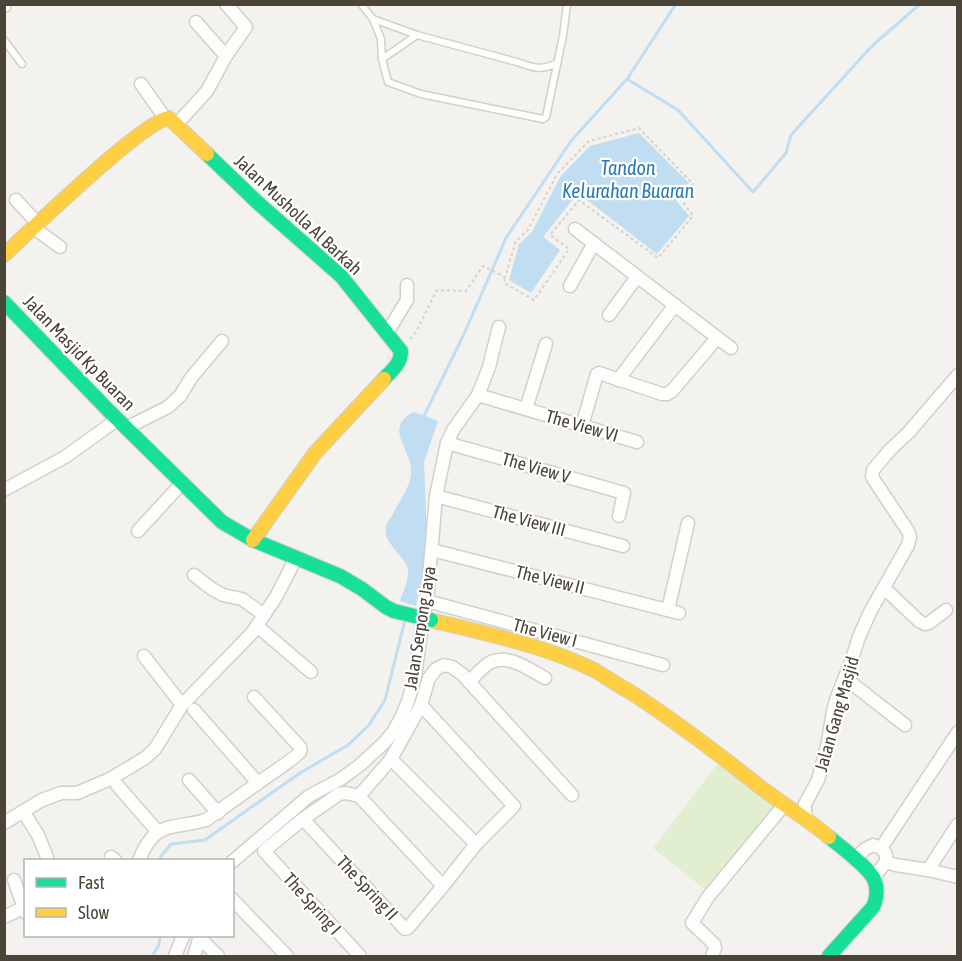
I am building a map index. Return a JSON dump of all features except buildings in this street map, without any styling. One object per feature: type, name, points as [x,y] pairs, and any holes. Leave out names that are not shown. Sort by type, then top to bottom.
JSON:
[{"type":"street","points":[[4,255],[118,151],[158,122],[171,122],[207,90],[246,27],[226,4]]},
{"type":"street","points":[[196,22],[226,56]]},
{"type":"street","points":[[141,84],[171,122]]},
{"type":"street","name":"Jalan Musholla Al Barkah","points":[[171,122],[341,276],[401,351]]},
{"type":"street","points":[[16,200],[36,226],[60,248]]},
{"type":"street","points":[[575,229],[730,348]]},
{"type":"street","points":[[570,286],[594,243]]},
{"type":"street","points":[[609,315],[637,277]]},
{"type":"street","points":[[387,333],[406,300],[407,285]]},
{"type":"street","name":"Jalan Masjid Kp Buaran","points":[[5,303],[122,424],[222,522],[253,540],[340,576],[394,611],[516,641],[545,650],[595,671],[682,726],[784,806]]},
{"type":"street","points":[[618,380],[675,305]]},
{"type":"street","name":"Jalan Serpong Jaya","points":[[234,860],[309,796],[341,779],[360,765],[384,743],[401,718],[415,677],[427,601],[436,496],[447,443],[453,430],[478,395],[489,367],[499,327]]},
{"type":"street","points":[[582,426],[596,375],[599,373],[667,394],[717,338]]},
{"type":"street","name":"Jalan Masjid Kp Buaran","points":[[122,424],[168,407],[180,396],[191,378],[222,341]]},
{"type":"street","name":"The View VI","points":[[526,409],[546,344]]},
{"type":"street","points":[[253,540],[315,453],[399,363],[401,351]]},
{"type":"street","name":"Jalan Gang Masjid","points":[[807,819],[806,804],[818,780],[833,711],[863,625],[908,545],[910,537],[905,525],[874,480],[873,470],[957,375]]},
{"type":"street","name":"The View VI","points":[[478,395],[637,442]]},
{"type":"street","points":[[4,490],[122,424]]},
{"type":"street","name":"The View V","points":[[447,443],[624,493],[619,516]]},
{"type":"street","points":[[138,531],[182,483]]},
{"type":"street","name":"The View III","points":[[436,496],[623,546]]},
{"type":"street","name":"The View II","points":[[432,550],[673,612],[687,524]]},
{"type":"street","points":[[4,823],[42,800],[58,794],[80,792],[110,779],[145,758],[155,749],[257,626],[276,597],[296,558]]},
{"type":"street","points":[[194,575],[212,589],[223,595],[242,599],[264,615]]},
{"type":"street","points":[[884,588],[925,624],[946,610]]},
{"type":"street","name":"The View I","points":[[427,601],[663,664]]},
{"type":"street","points":[[257,626],[311,672]]},
{"type":"street","points":[[144,656],[258,783]]},
{"type":"street","points":[[469,681],[491,662],[498,660],[515,662],[545,678]]},
{"type":"street","points":[[359,796],[391,759],[421,705],[429,678],[436,669],[444,665],[452,667],[469,681],[572,795]]},
{"type":"street","points":[[845,678],[904,725]]},
{"type":"street","points":[[145,859],[147,846],[158,832],[170,826],[206,820],[300,751],[300,747],[254,697]]},
{"type":"street","points":[[303,819],[339,794],[359,796],[443,886],[477,844],[514,806],[421,705]]},
{"type":"street","points":[[881,848],[957,732]]},
{"type":"street","points":[[391,759],[477,844]]},
{"type":"street","points":[[360,765],[374,779]]},
{"type":"street","points":[[189,780],[218,813]]},
{"type":"street","points":[[117,785],[158,832]]},
{"type":"street","points":[[712,957],[714,944],[692,923],[708,897],[784,806],[807,819],[855,859],[873,878],[877,893],[873,907],[829,957]]},
{"type":"street","points":[[23,811],[38,835],[47,857]]},
{"type":"street","name":"The Spring I","points":[[303,819],[264,851],[360,957]]},
{"type":"street","name":"The Spring II","points":[[303,819],[405,929],[443,886]]},
{"type":"street","points":[[928,870],[957,824]]},
{"type":"street","points":[[855,859],[873,845],[881,848],[886,854],[886,862],[873,878]]},
{"type":"street","points":[[886,862],[957,877]]},
{"type":"street","points":[[4,917],[24,910],[14,880]]},
{"type":"street","points":[[234,901],[287,957]]},
{"type":"street","points":[[175,957],[183,937]]},
{"type":"street","points":[[194,957],[200,937]]},
{"type":"street","points":[[201,937],[218,957]]},
{"type":"lane","points":[[361,4],[373,19],[381,39],[382,59],[387,81],[390,83],[421,94],[543,119],[546,117],[563,36],[567,4]]},
{"type":"lane","points":[[373,19],[417,35],[531,67],[545,69],[557,63]]},
{"type":"lane","points":[[382,59],[417,35]]},
{"type":"lane","points":[[4,40],[22,63]]},
{"type":"path","points":[[639,128],[693,184],[681,199],[693,216],[658,258],[579,200],[550,235],[569,249],[534,300],[504,284],[505,277],[516,242],[528,230],[557,174],[589,141],[639,128]]},
{"type":"path","points":[[401,351],[416,332],[437,291],[466,291],[483,266],[505,277]]},
{"type":"green space","points":[[719,762],[777,806],[708,892],[653,848]]},
{"type":"water","name":"Tandon Kelurahan Buaran","points":[[639,133],[689,183],[675,199],[689,216],[657,254],[578,193],[543,237],[560,250],[531,293],[509,280],[519,244],[532,232],[560,177],[590,146]]},
{"type":"water","points":[[414,412],[438,421],[424,462],[427,538],[416,606],[400,601],[407,582],[408,570],[403,559],[390,544],[386,532],[387,524],[409,483],[410,463],[399,432],[400,425],[405,418]]},
{"type":"waterway","points":[[424,416],[464,334],[506,238],[571,141],[627,79],[676,4]]},
{"type":"waterway","points":[[627,79],[678,110],[753,192],[786,153],[791,135],[871,47],[920,4]]},
{"type":"waterway","points":[[160,859],[171,844],[205,840],[300,773],[348,745],[369,725],[385,700],[405,620]]},
{"type":"waterway","points":[[152,956],[159,945],[160,937]]},
{"type":"traffic: fast","points":[[207,154],[257,202],[341,276],[401,351],[398,363],[384,379]]},
{"type":"traffic: fast","points":[[4,302],[108,410],[222,522],[253,540],[340,576],[394,611]]},
{"type":"traffic: fast","points":[[394,611],[431,620]]},
{"type":"traffic: fast","points":[[829,837],[860,862],[874,879],[876,893],[873,907],[829,956]]},
{"type":"traffic: slow","points":[[4,255],[112,156],[156,124],[169,118],[207,154]]},
{"type":"traffic: slow","points":[[253,540],[315,453],[384,379]]},
{"type":"traffic: slow","points":[[431,620],[535,647],[596,671],[678,724],[829,837]]}]
